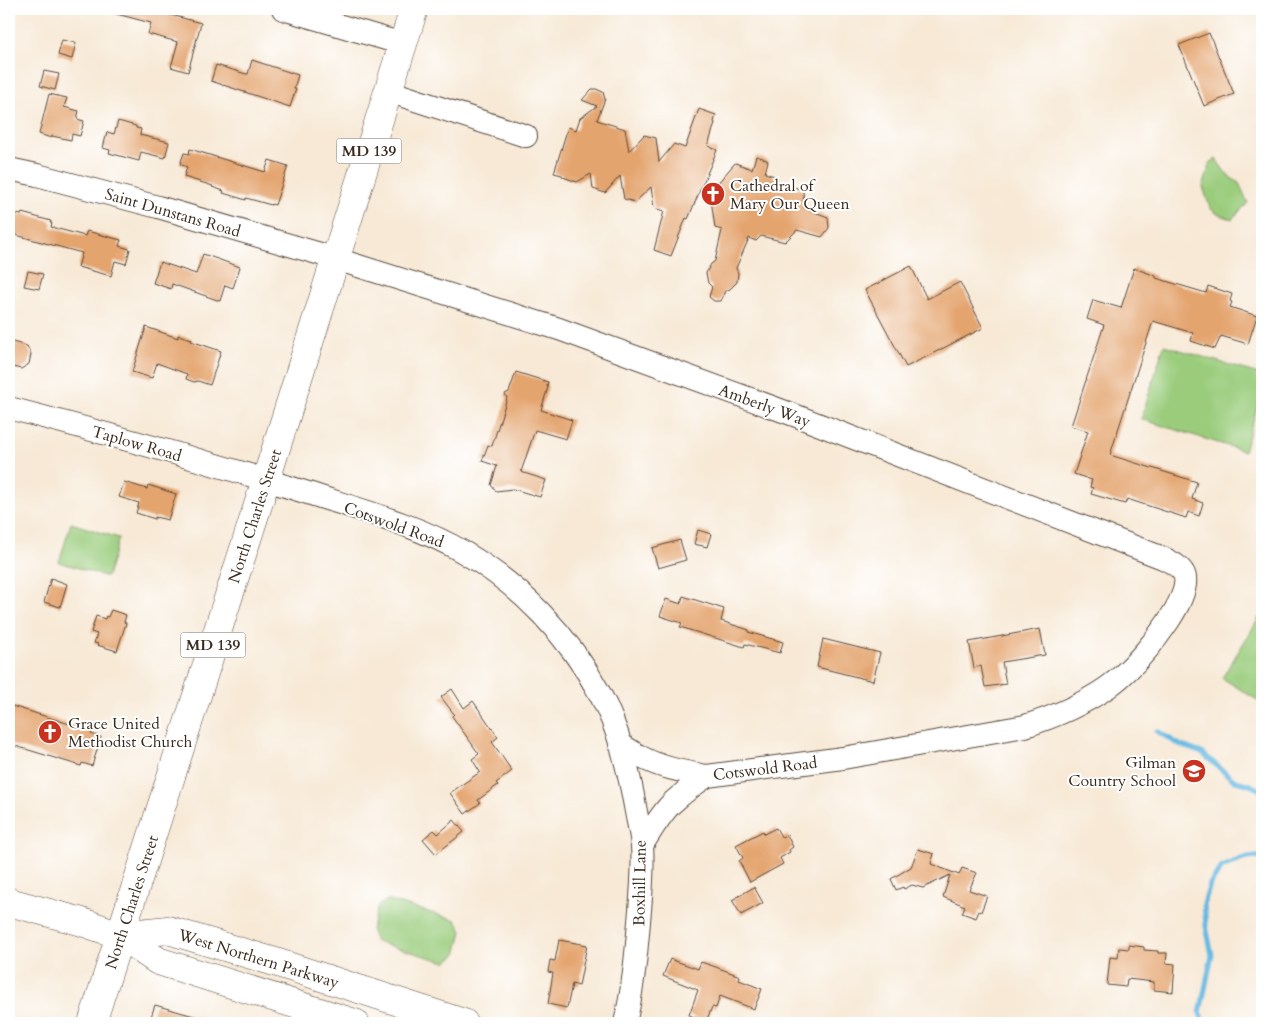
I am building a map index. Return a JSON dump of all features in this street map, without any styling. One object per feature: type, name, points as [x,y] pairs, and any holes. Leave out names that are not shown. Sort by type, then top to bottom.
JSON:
[{"type":"main road","name":"North Charles Street","points":[[92,1023],[414,9]]},
{"type":"main road","points":[[9,902],[80,921],[120,936]]},
{"type":"main road","name":"West Northern Parkway","points":[[120,936],[168,930],[275,962],[464,1023]]},
{"type":"main road","name":"West Northern Parkway","points":[[120,936],[158,961],[355,1023]]},
{"type":"street","points":[[283,9],[403,44]]},
{"type":"street","points":[[388,91],[526,136]]},
{"type":"street","name":"Saint Dunstans Road","points":[[9,169],[158,207],[336,259]]},
{"type":"street","name":"Amberly Way","points":[[336,259],[573,334],[802,418],[1163,558],[1178,566],[1184,575]]},
{"type":"street","name":"Taplow Road","points":[[9,408],[88,428],[266,480]]},
{"type":"street","name":"Cotswold Road","points":[[266,480],[421,530],[459,549],[496,573],[532,604],[576,654],[601,695],[620,744],[642,758],[669,768],[707,776],[852,756],[1025,726],[1074,708],[1107,688],[1143,656],[1177,607],[1184,590],[1184,575]]},
{"type":"street","name":"Boxhill Lane","points":[[620,744],[630,775],[642,845],[642,897],[630,1002],[625,1023]]},
{"type":"street","points":[[642,845],[671,804],[707,776]]},
{"type":"green space","points":[[1216,159],[1227,175],[1239,183],[1248,203],[1232,219],[1219,215],[1210,208],[1203,187],[1210,163]]},
{"type":"green space","points":[[1164,345],[1262,375],[1262,391],[1244,451],[1141,419]]},
{"type":"green space","points":[[71,523],[119,538],[107,577],[59,562]]},
{"type":"green space","points":[[1262,613],[1262,703],[1222,678]]},
{"type":"green space","points":[[387,900],[456,920],[462,931],[456,955],[446,962],[376,942],[371,930],[378,906]]},
{"type":"building","points":[[114,9],[149,9],[201,23],[188,72],[171,67],[178,42],[148,34],[151,23],[113,13]]},
{"type":"building","points":[[1209,33],[1234,94],[1204,106],[1179,45]]},
{"type":"building","points":[[62,40],[76,43],[72,59],[58,55]]},
{"type":"building","points":[[252,60],[298,75],[290,107],[211,81],[216,65],[248,74]]},
{"type":"building","points":[[44,71],[59,74],[55,90],[40,86]]},
{"type":"building","points":[[592,89],[603,92],[605,99],[597,120],[625,129],[629,151],[644,135],[656,138],[659,162],[674,144],[685,148],[699,109],[716,115],[708,146],[717,150],[671,256],[654,250],[664,211],[654,208],[651,187],[635,202],[624,199],[620,176],[605,193],[593,189],[591,174],[577,182],[554,173],[568,127],[576,130],[580,118],[597,106],[582,100]]},
{"type":"building","points":[[49,94],[67,98],[64,107],[79,111],[77,119],[84,121],[80,136],[72,134],[71,140],[52,136],[51,138],[39,134]]},
{"type":"building","points":[[118,121],[141,129],[140,135],[169,142],[165,158],[141,152],[139,161],[109,153],[110,150],[103,148],[107,132],[114,134]]},
{"type":"building","points":[[190,149],[265,172],[269,160],[288,166],[275,205],[246,198],[246,200],[223,193],[224,191],[213,186],[184,177],[187,167],[180,164],[184,153],[189,154]]},
{"type":"building","points":[[756,156],[768,161],[765,173],[777,177],[778,182],[803,190],[804,208],[828,217],[829,228],[822,237],[797,230],[785,242],[761,236],[756,241],[749,238],[736,268],[738,273],[737,282],[725,291],[721,301],[714,301],[709,297],[712,287],[708,283],[706,273],[715,261],[722,230],[715,228],[710,192],[735,163],[752,169]]},
{"type":"building","points":[[13,213],[21,215],[22,213],[51,221],[51,227],[85,236],[87,231],[121,240],[119,246],[130,249],[126,264],[115,261],[111,276],[78,267],[82,253],[16,235],[16,233],[9,231]]},
{"type":"building","points":[[203,254],[240,267],[233,288],[225,285],[220,301],[172,284],[171,289],[153,283],[160,262],[196,274]]},
{"type":"building","points":[[911,266],[927,299],[960,282],[983,328],[906,367],[865,290]]},
{"type":"building","points":[[1134,268],[1156,276],[1156,278],[1206,293],[1208,286],[1232,294],[1230,307],[1257,316],[1248,344],[1221,336],[1215,349],[1191,341],[1193,333],[1153,321],[1110,455],[1197,482],[1192,499],[1203,503],[1199,516],[1188,512],[1186,518],[1127,499],[1125,504],[1091,494],[1093,488],[1090,487],[1092,480],[1074,474],[1088,431],[1071,426],[1104,325],[1087,319],[1093,300],[1121,308]]},
{"type":"building","points":[[28,271],[43,274],[39,289],[24,286]]},
{"type":"building","points":[[146,327],[178,338],[178,335],[192,339],[191,341],[221,351],[210,385],[186,379],[187,374],[157,363],[152,378],[132,372]]},
{"type":"building","points":[[9,341],[27,346],[31,354],[29,364],[21,369],[9,366]]},
{"type":"building","points":[[516,372],[548,382],[541,410],[572,420],[566,439],[535,430],[521,472],[546,480],[540,497],[513,489],[496,491],[491,485],[497,466],[482,461],[488,445],[492,446],[507,398],[505,394],[509,392]]},
{"type":"building","points":[[124,482],[147,489],[148,485],[176,494],[168,520],[155,517],[155,519],[136,513],[139,503],[119,497]]},
{"type":"building","points":[[698,530],[711,534],[707,547],[694,544]]},
{"type":"building","points":[[680,540],[686,560],[658,568],[652,548]]},
{"type":"building","points":[[51,578],[67,584],[60,607],[44,602]]},
{"type":"building","points":[[683,596],[724,609],[721,621],[749,630],[748,632],[783,642],[780,653],[745,644],[744,647],[680,627],[682,623],[660,616],[666,599],[681,604]]},
{"type":"building","points":[[111,610],[126,615],[124,622],[126,623],[117,651],[94,643],[97,634],[91,632],[96,616],[105,619]]},
{"type":"building","points":[[1040,629],[1045,655],[1002,662],[1006,684],[985,687],[981,666],[974,668],[969,642]]},
{"type":"building","points":[[823,639],[880,653],[873,681],[817,667]]},
{"type":"building","points":[[452,689],[464,708],[473,701],[498,737],[492,742],[512,771],[496,783],[498,785],[478,800],[480,803],[465,814],[450,793],[480,772],[472,759],[479,754],[441,697]]},
{"type":"building","name":"Grace United Methodist Church","points":[[9,705],[92,731],[91,734],[101,737],[92,766],[82,763],[81,766],[9,744]]},
{"type":"building","points":[[454,820],[464,832],[436,854],[423,839],[434,830],[438,834]]},
{"type":"building","points":[[776,828],[782,838],[787,835],[793,847],[789,850],[790,852],[780,858],[783,864],[750,882],[739,861],[743,858],[736,845],[763,831],[764,834]]},
{"type":"building","points":[[918,849],[934,854],[931,864],[959,875],[962,868],[977,873],[969,890],[987,896],[981,912],[979,911],[976,918],[962,913],[965,906],[943,897],[950,875],[923,888],[912,885],[896,890],[891,879],[911,867]]},
{"type":"building","points":[[754,887],[763,903],[741,915],[732,900]]},
{"type":"building","points":[[559,940],[587,945],[579,986],[572,984],[567,1008],[548,1004],[553,973],[548,972],[550,960],[555,961]]},
{"type":"building","points":[[1129,945],[1144,947],[1144,950],[1158,951],[1158,953],[1167,953],[1166,963],[1175,964],[1173,992],[1154,990],[1154,982],[1127,979],[1126,987],[1107,985],[1110,957],[1118,958],[1119,948],[1129,949]]},
{"type":"building","points":[[670,959],[698,969],[701,962],[740,976],[739,980],[762,989],[754,1009],[720,996],[716,1008],[712,1007],[706,1022],[689,1015],[698,990],[663,976]]},
{"type":"building","points":[[155,1005],[208,1020],[207,1023],[149,1023]]},
{"type":"waterway","points":[[1157,731],[1180,745],[1202,753],[1235,781],[1248,784],[1262,791]]},
{"type":"waterway","points":[[1203,1023],[1200,1013],[1212,955],[1204,904],[1210,884],[1222,867],[1241,859],[1262,856]]},
{"type":"place","name":"Cathedral of Mary Our Queen","points":[[713,194]]},
{"type":"place","name":"Grace United Methodist Church","points":[[50,732]]},
{"type":"place","name":"Gilman Country School","points":[[1194,771]]}]
